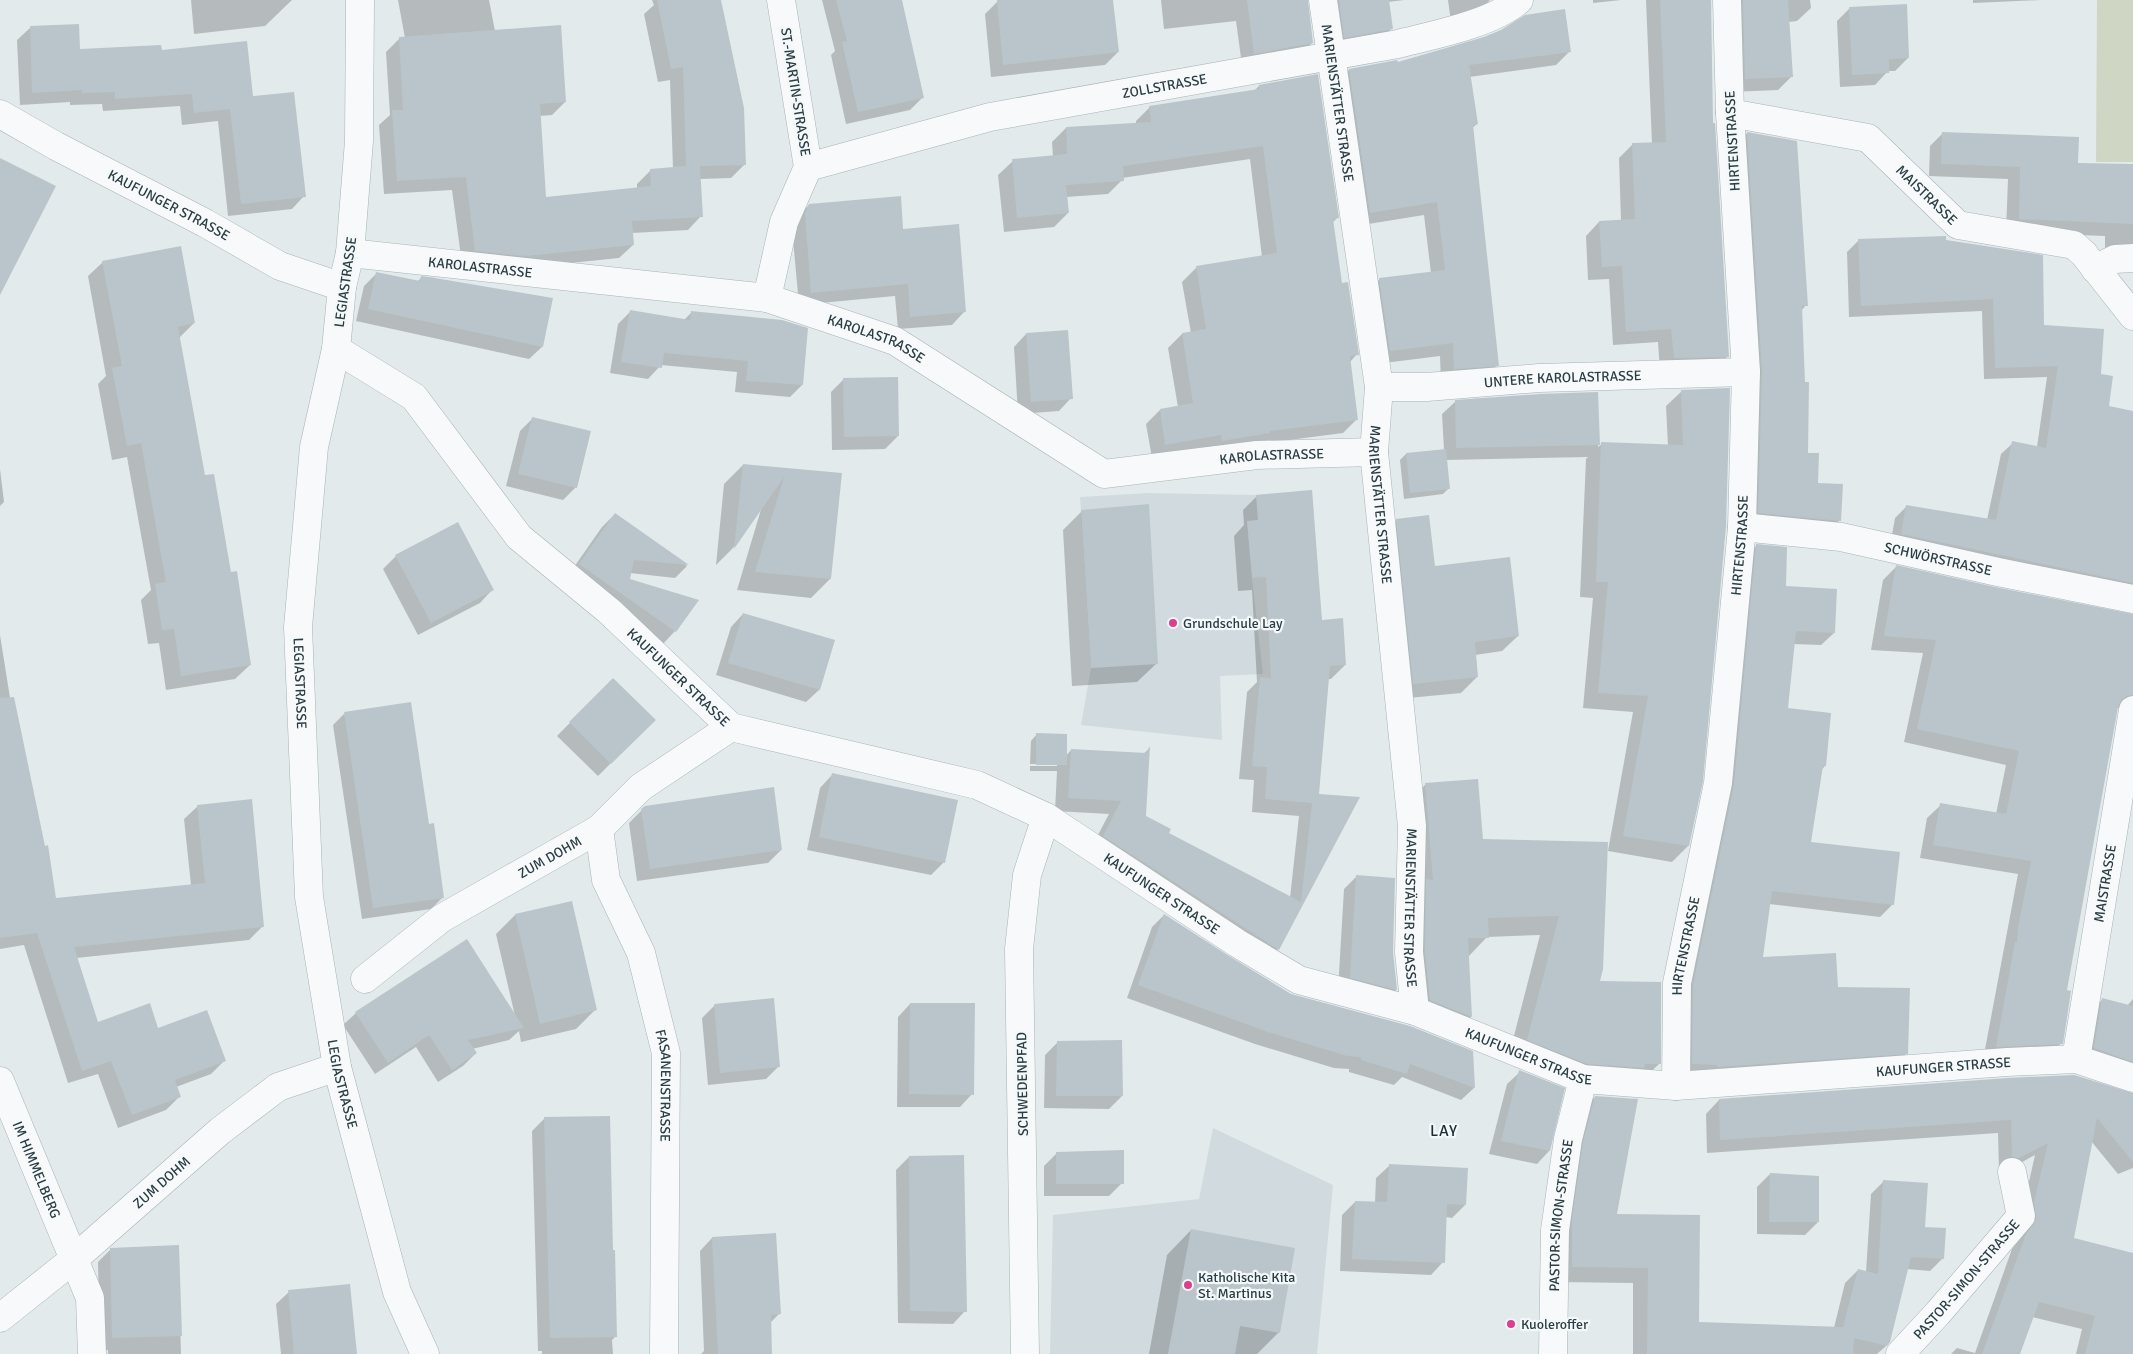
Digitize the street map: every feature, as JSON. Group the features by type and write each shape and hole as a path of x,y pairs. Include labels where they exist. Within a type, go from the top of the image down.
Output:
{"street":[{"name":"LEGIASTRASSE","path":"360,0 359,141 350,252 342,287 336,349 314,447 298,626 309,897 337,1067 397,1292 425,1354"},
{"name":"ST.-MARTIN-STRASSE","path":"767,298 784,222 808,167 781,0"},
{"name":"MARIENSTÄTTER STRASSE","path":"1323,0 1379,387 1374,452 1412,826 1409,952 1415,1011"},
{"name":"ZOLLSTRASSE","path":"808,167 990,118 1398,44 1444,33 1489,17 1514,5 1519,0"},
{"name":"HIRTENSTRASSE","path":"1676,1086 1677,983 1718,783 1742,527 1746,372 1730,113 1727,0"},
{"name":"MAISTRASSE","path":"1730,113 1868,138 1958,225 2074,245 2133,316"},
{"name":"KAUFUNGER STRASSE","path":"0,114 56,146 205,222 280,266 342,287"},
{"name":"KAROLASTRASSE","path":"350,252 767,298 895,341 1104,474 1257,456 1374,452"},
{"path":"2095,269 2115,258 2133,258"},
{"name":"KAUFUNGER STRASSE","path":"336,349 414,397 519,536 609,611 731,727 977,786 1046,817 1237,943 1299,980 1415,1011 1583,1079 1676,1086 2076,1059 2133,1078"},
{"name":"UNTERE KAROLASTRASSE","path":"1379,387 1427,387 1539,378 1746,372"},
{"name":"SCHWÖRSTRASSE","path":"1742,527 1842,537 1998,572 2133,599"},
{"name":"MAISTRASSE","path":"2076,1059 2133,710"},
{"name":"ZUM DOHM","path":"365,979 442,918 599,829 641,787 731,727"},
{"name":"SCHWEDENPFAD","path":"1025,1354 1020,949 1027,876 1046,817"},
{"name":"FASANENSTRASSE","path":"599,829 606,880 641,953 666,1053 664,1354"},
{"name":"ZUM DOHM","path":"0,1318 74,1259 220,1131 278,1087 337,1067"},
{"name":"PASTOR-SIMON-STRASSE","path":"1553,1354 1555,1230 1568,1138 1583,1079"},
{"name":"IM HIMMELBERG","path":"0,1081 90,1298 92,1354"},
{"name":"PASTOR-SIMON-STRASSE","path":"1900,1354 1938,1313 2021,1216 2012,1172"}],"shaded area":[{"name":"Grundschule Lay","path":"1312,490 1318,572 1252,578 1263,674 1220,676 1222,740 1081,725 1091,668 1080,497 1148,493 1256,495"},
{"name":"Katholische Kita St. Martinus","path":"1213,1128 1333,1185 1317,1354 1050,1354 1053,1215 1199,1199"}],"green space":[{"path":"2097,0 2133,0 2133,162 2096,162"}],"building":[{"path":"657,0 721,0 744,108 746,165 700,166 703,217 632,221 634,245 526,256 475,251 466,177 397,181 392,110 403,110 399,37 561,25 566,102 540,104 546,197 651,186 650,169 686,166 683,67 671,69"},
{"path":"836,0 902,0 924,98 858,112 842,42 847,41"},
{"path":"997,0 1113,0 1119,52 1003,65"},
{"path":"1247,0 1308,0 1313,43 1254,54"},
{"path":"1339,0 1389,0 1393,29 1344,38"},
{"path":"1660,0 1711,0 1713,123 1715,123 1729,357 1674,358 1671,329 1626,332 1622,266 1602,267 1599,221 1635,219 1632,143 1666,142"},
{"path":"1743,0 1788,0 1793,77 1745,79"},
{"path":"1907,4 1909,58 1889,59 1889,73 1852,75 1849,7"},
{"path":"1565,9 1571,52 1469,65 1478,124 1473,125 1499,366 1454,369 1453,343 1390,351 1379,278 1445,270 1437,202 1370,213 1349,69 1397,60 1398,62 1484,37 1501,30 1525,15"},
{"path":"79,24 80,49 161,45 162,50 247,41 253,96 294,92 306,197 241,204 230,109 194,113 192,94 115,99 115,92 82,93 82,90 32,93 30,26"},
{"path":"1318,74 1339,218 1333,219 1342,283 1348,282 1359,355 1350,356 1358,420 1270,431 1270,433 1222,441 1221,435 1165,445 1160,409 1193,403 1182,333 1206,329 1196,266 1277,253 1263,146 1123,166 1124,181 1066,185 1069,213 1017,218 1012,159 1067,154 1066,127 1151,122 1149,106 1259,89 1259,85"},
{"path":"1747,132 1797,141 1808,306 1802,306 1805,382 1809,382 1808,453 1819,453 1818,483 1843,484 1841,521 1758,513 1762,371"},
{"path":"1942,132 2079,137 2078,163 2133,164 2133,224 2019,219 2020,167 1941,164"},
{"path":"0,158 56,186 0,295"},
{"path":"901,196 903,229 959,224 966,312 910,317 908,284 811,293 805,214 809,204"},
{"path":"1946,236 1946,240 2043,255 2044,325 2104,329 2101,374 2113,376 2109,406 2133,411 2133,583 1901,534 1906,505 1996,520 2012,441 2046,448 2058,366 1995,368 1993,299 1861,306 1858,239"},
{"path":"181,246 195,323 178,327 205,475 214,474 231,572 237,571 251,665 181,676 174,629 162,630 155,584 166,582 141,443 127,446 112,368 122,366 102,261"},
{"path":"376,272 420,281 421,276 429,277 553,298 543,347 368,309"},
{"path":"630,310 690,320 691,311 782,320 808,328 803,385 746,381 748,361 664,353 662,368 621,362"},
{"path":"1068,330 1073,399 1031,402 1026,333"},
{"path":"898,377 899,436 844,437 843,378"},
{"path":"1730,388 1726,526 1703,781 1689,846 1623,836 1648,696 1598,693 1608,582 1596,582 1601,442 1683,445 1681,390"},
{"path":"1598,392 1600,445 1456,448 1455,400"},
{"path":"532,417 591,431 577,488 518,474"},
{"path":"1446,449 1450,489 1410,493 1406,453"},
{"path":"743,464 842,473 831,579 755,572 784,477 734,549"},
{"path":"1312,490 1322,620 1343,618 1346,665 1330,666 1319,794 1360,797 1279,950 1103,836 1121,801 1068,798 1071,749 1146,753 1150,746 1146,816 1171,829 1169,833 1301,902 1312,803 1265,799 1267,767 1252,766 1260,677 1271,678 1266,577 1252,578 1247,521 1258,520 1256,495"},
{"path":"1149,504 1158,664 1091,668 1081,510"},
{"path":"615,513 689,565 634,560 630,579 699,600 676,632 579,564"},
{"path":"1429,515 1435,566 1510,557 1519,636 1475,642 1478,677 1413,684 1396,519"},
{"path":"458,522 494,590 431,623 395,555"},
{"path":"1756,544 1787,547 1786,586 1837,589 1835,633 1796,631 1788,708 1831,713 1826,766 1823,766 1811,842 1900,852 1894,905 1772,891 1763,957 1836,953 1838,987 1910,988 1908,1054 1717,1067 1717,1065 1692,1064 1693,985 1734,785"},
{"path":"1896,565 2133,614 2133,695 2121,700 2118,707 2067,990 2071,991 2063,1044 1996,1047 2031,861 1933,845 1940,803 2006,814 2019,751 1917,729 1936,640 1884,636"},
{"path":"743,613 835,640 820,690 728,663"},
{"path":"613,678 656,720 611,764 569,722"},
{"path":"14,697 45,846 48,845 56,898 205,883 197,805 252,799 264,927 74,947 98,1022 150,1003 158,1028 207,1010 226,1061 175,1080 181,1097 132,1115 111,1061 82,1071 37,933 0,938 0,698"},
{"path":"411,702 429,824 434,823 444,898 373,908 344,712"},
{"path":"1036,733 1067,734 1067,765 1036,765"},
{"path":"832,773 958,800 945,863 819,837"},
{"path":"1478,779 1483,839 1608,842 1603,969 1600,981 1661,982 1661,1064 1645,1064 1644,1068 1587,1064 1527,1040 1559,916 1488,918 1489,938 1468,938 1472,1017 1430,1000 1425,951 1426,879 1433,880 1425,783"},
{"path":"774,787 782,850 650,869 641,809 645,806"},
{"path":"1356,875 1395,878 1393,952 1397,990 1350,978"},
{"path":"572,901 597,1010 540,1024 515,914"},
{"path":"1164,914 1291,994 1410,1026 1473,1051 1475,1088 1410,1064 1407,1074 1361,1060 1361,1057 1347,1056 1268,1032 1138,985"},
{"path":"467,939 524,1028 468,1040 477,1053 452,1070 429,1035 388,1063 355,1012"},
{"path":"774,998 780,1067 720,1073 714,1004"},
{"path":"2102,998 2133,1006 2133,1062 2094,1048"},
{"path":"910,1003 975,1003 974,1095 909,1094"},
{"path":"1122,1040 1123,1096 1056,1096 1057,1041"},
{"path":"1519,1070 1565,1088 1550,1151 1501,1141"},
{"path":"2074,1075 2133,1093 2133,1162 2097,1118 2074,1238 2133,1253 2133,1354 2085,1354 2095,1316 2039,1302 2020,1354 1982,1354 2026,1234 2036,1220 2034,1202 2048,1143 2019,1158 2012,1157 2011,1120 1720,1140 1719,1099"},
{"path":"1595,1096 1638,1099 1617,1214 1700,1215 1699,1322 1843,1327 1858,1269 1878,1274 1883,1180 1928,1183 1925,1227 1946,1228 1944,1259 1911,1257 1890,1342 1887,1346 1854,1338 1853,1354 1647,1354 1648,1268 1572,1267 1572,1219 1583,1142"},
{"path":"610,1116 617,1337 550,1338 544,1117"},
{"path":"1124,1150 1124,1184 1056,1184 1056,1152"},
{"path":"964,1155 967,1312 910,1311 909,1156"},
{"path":"1389,1164 1468,1168 1466,1205 1447,1204 1445,1263 1352,1259 1355,1201 1387,1202"},
{"path":"1770,1173 1819,1176 1819,1222 1769,1222"},
{"path":"1191,1229 1295,1248 1280,1333 1240,1326 1235,1354 1168,1354"},
{"path":"776,1233 781,1314 771,1315 772,1354 718,1354 712,1237"},
{"path":"179,1245 182,1336 112,1338 110,1248"},
{"path":"350,1284 357,1354 294,1354 288,1290"}],"place":[{"name":"Grundschule Lay","path":"1173,623"},
{"name":"Katholische Kita St. Martinus","path":"1188,1285"},
{"name":"Kuoleroffer","path":"1511,1324"}],"district":[{"name":"LAY","path":"1444,1130"}]}
